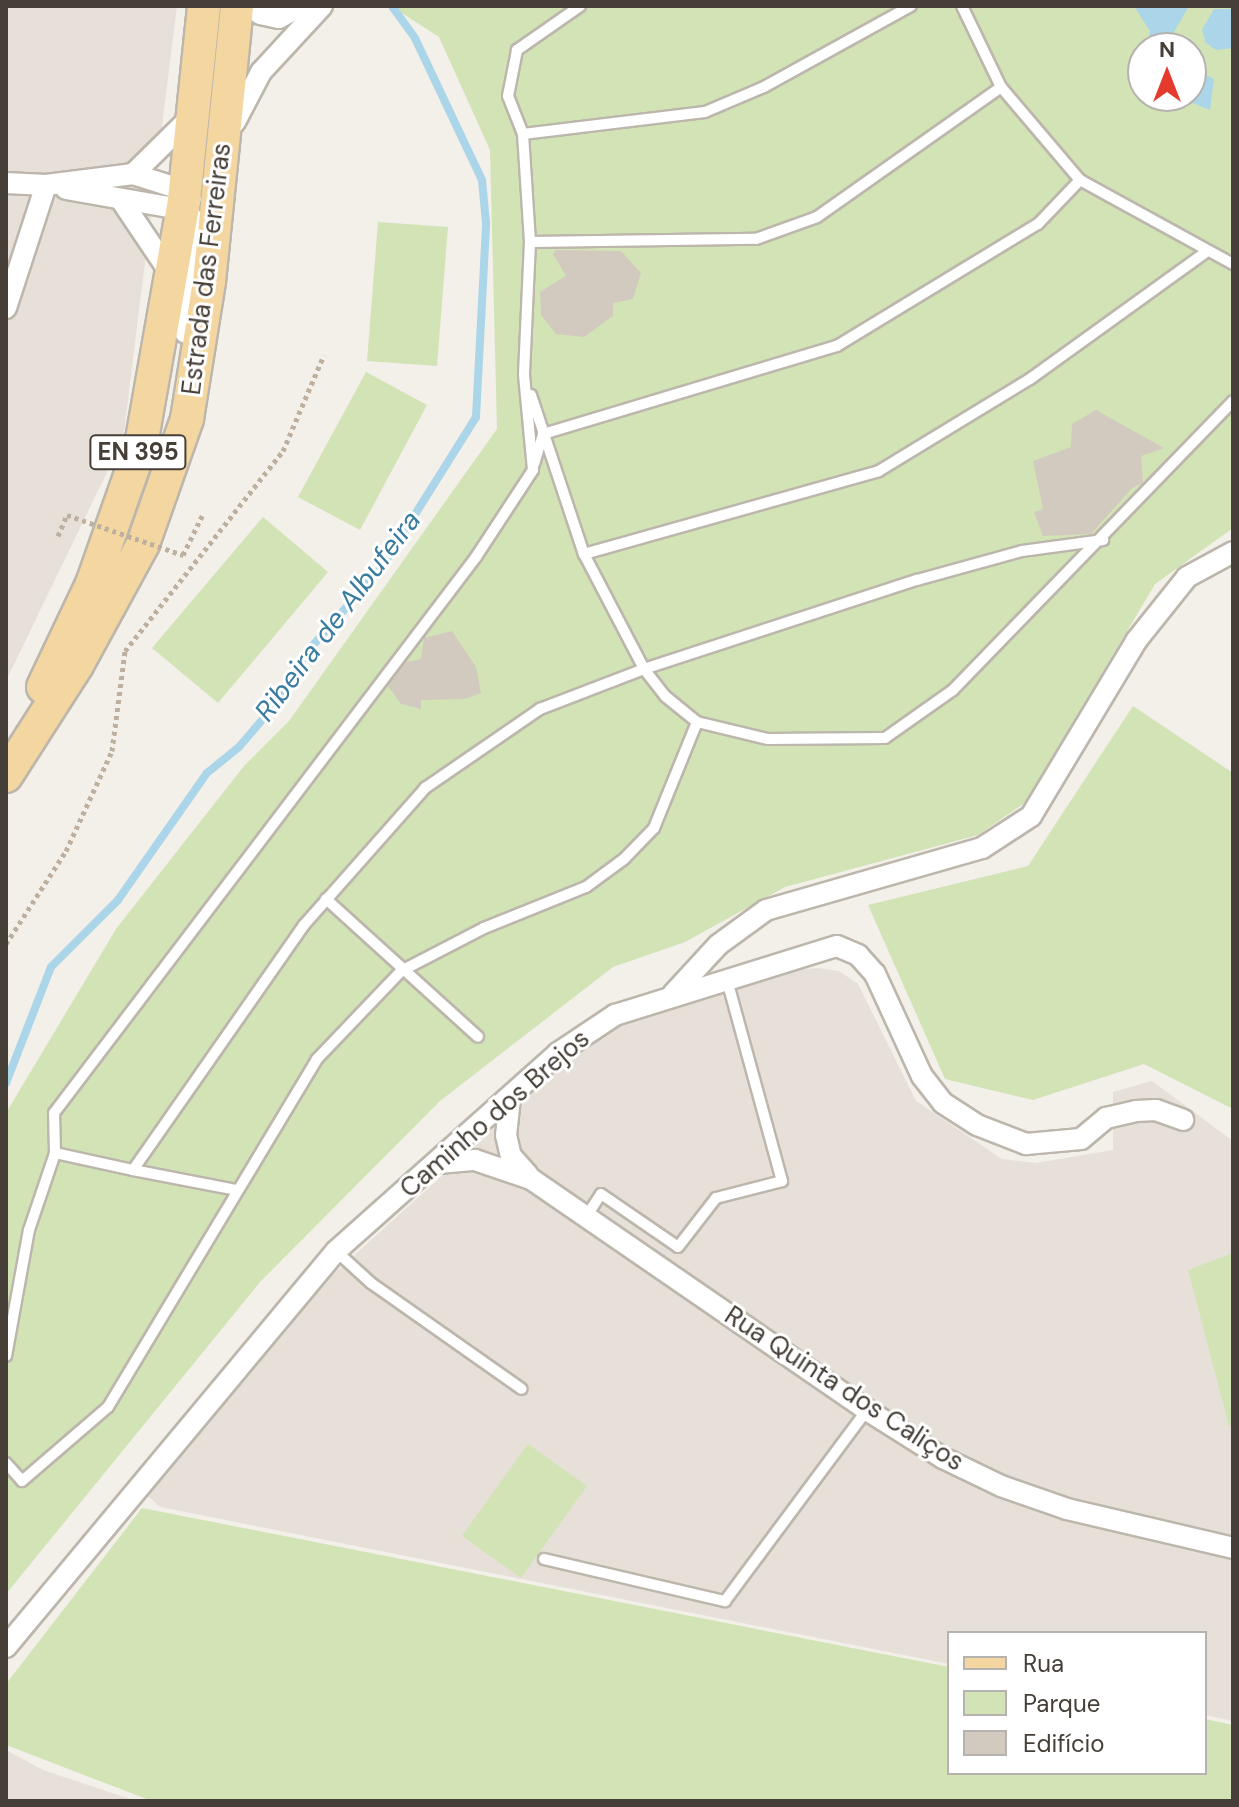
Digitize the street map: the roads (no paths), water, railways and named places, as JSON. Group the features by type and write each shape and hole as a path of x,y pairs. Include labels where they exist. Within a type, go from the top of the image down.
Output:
{"main road":[{"name":"Estrada das Ferreiras","path":"6,765 92,584 141,445 184,200 204,6"},
{"name":"Estrada das Ferreiras","path":"6,776 115,597 143,544 177,449 200,355 223,159 249,8"}],"street":[{"path":"133,174 192,117 211,74 220,6"},
{"path":"249,8 279,18 301,6"},
{"path":"284,44 301,6"},
{"path":"6,183 46,185 169,207 205,189 223,159 243,100 284,44 322,6"},
{"path":"46,185 133,174 158,178 177,188 192,210 197,250 182,352 177,449"},
{"path":"6,308 46,185"},
{"path":"121,200 171,274"},
{"name":"Caminho dos Brejos","path":"6,1647 336,1251 439,1163 558,1053 615,1015 673,994 718,945 766,910 982,848 1031,816 1136,641 1187,577 1233,552"},
{"path":"673,994 837,946 858,955 875,974 922,1076 943,1103 977,1125 1026,1144 1081,1139 1106,1118 1136,1111 1156,1110 1183,1120"},
{"path":"510,1098 506,1135 511,1156 531,1179"},
{"path":"439,1163 475,1160 531,1179"},
{"name":"Rua Quinta dos Caliços","path":"531,1179 867,1410 943,1458 1001,1486 1067,1509 1233,1548"}],"lane":[{"path":"533,470 524,374 530,242 523,134 508,96 517,50 580,6"},
{"path":"523,134 705,112 764,87 911,6"},
{"path":"962,6 1001,87 1080,180 1206,252 1233,264"},
{"path":"530,242 756,239 817,217 1001,87"},
{"path":"543,434 837,346 1038,224 1080,180"},
{"path":"584,554 879,471 1030,379 1206,252"},
{"path":"524,374 584,554 644,669 665,696 697,722 768,739 885,738 953,690 1103,540 1233,401"},
{"path":"6,1356 29,1230 55,1153 54,1113 476,557 533,470 543,434"},
{"path":"133,1170 326,899 425,788 540,709 644,669 917,580 1022,551 1103,540"},
{"path":"6,1463 22,1481 108,1407 317,1059 401,971 484,928 586,887 624,859 654,828 697,722"},
{"path":"326,899 401,971 478,1037"},
{"path":"586,1217 601,1194 678,1247 716,1198 782,1181 726,979"},
{"path":"55,1153 237,1190"},
{"path":"336,1251 371,1283 522,1389"},
{"path":"544,1559 725,1601 867,1410"}],"water":[{"path":"1134,6 1189,6 1174,32 1150,31"},
{"path":"1214,9 1233,9 1233,48 1216,50 1207,44 1207,32 1202,30"},
{"path":"1207,76 1214,79 1210,110 1207,109"}],"waterway":[{"name":"Ribeira de Albufeira","path":"6,1083 51,967 118,900 207,773 239,747 280,699 307,652 382,567 476,417 486,223 482,180 415,38 392,6"}]}
